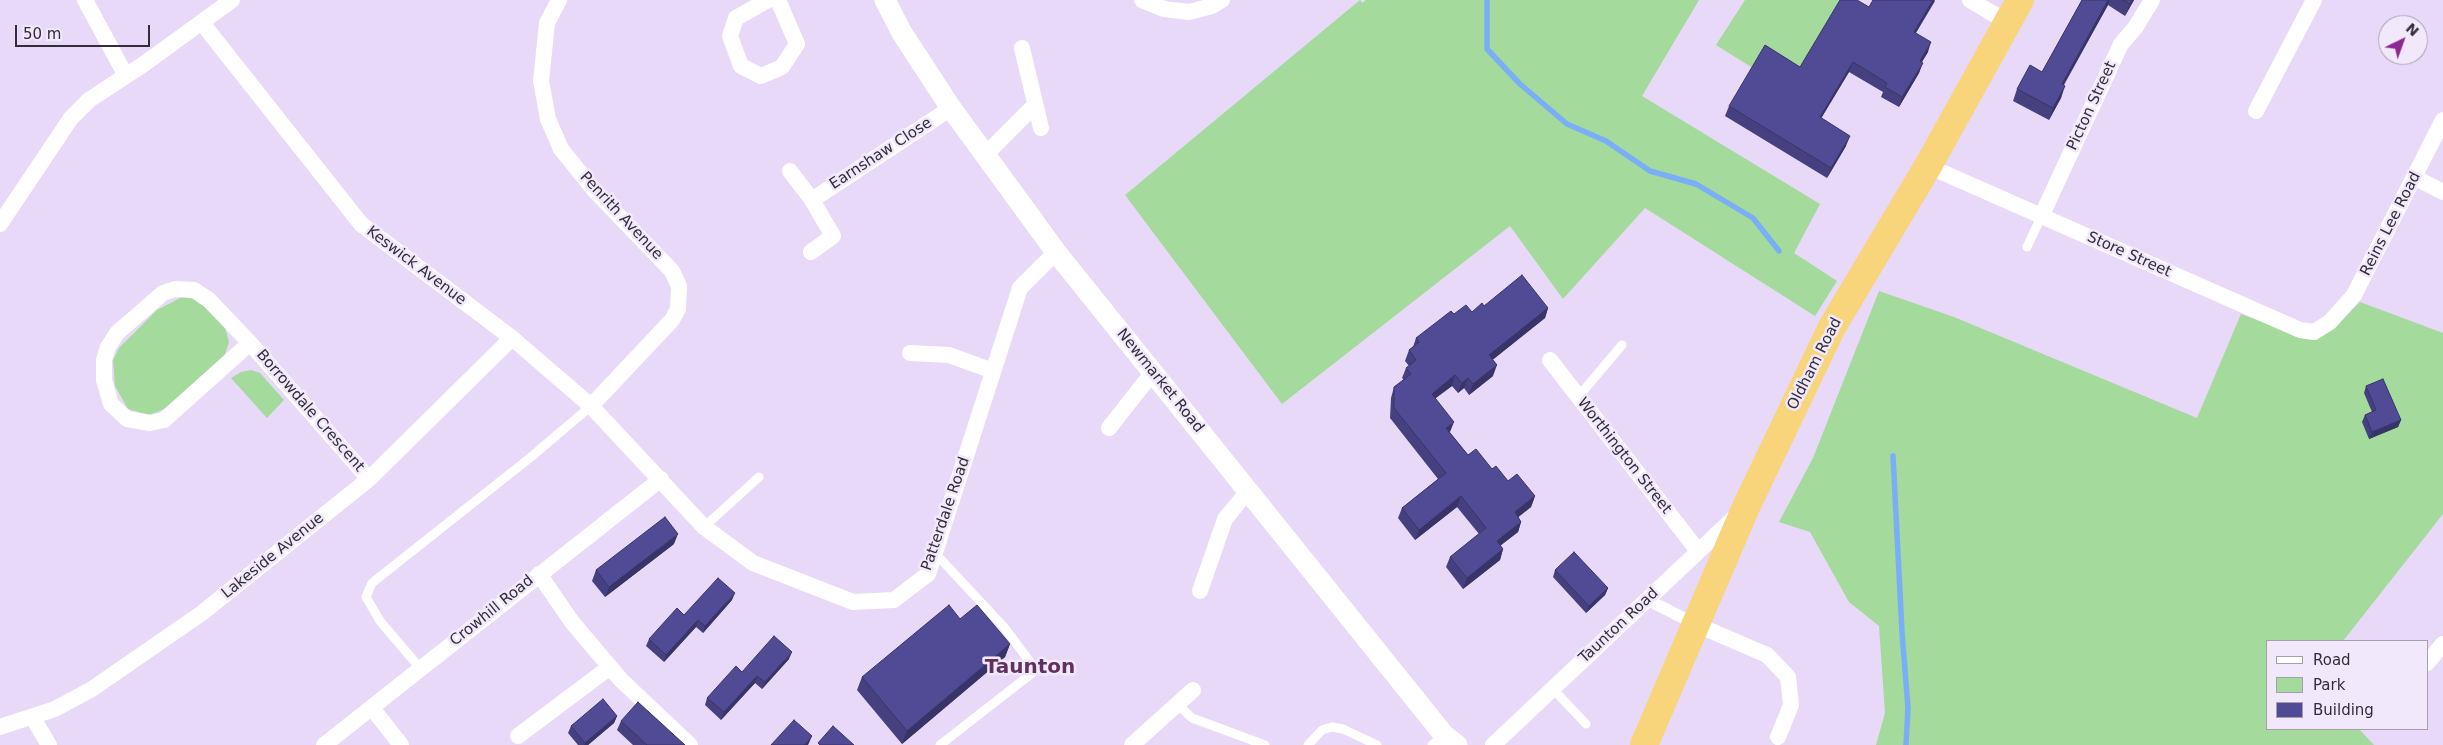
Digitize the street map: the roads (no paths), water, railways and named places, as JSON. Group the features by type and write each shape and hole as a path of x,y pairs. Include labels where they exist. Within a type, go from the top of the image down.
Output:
{"highway":[{"name":"Oldham Road","path":"1644,745 1746,507 1832,328 1928,166 2013,11"}],"street":[{"path":"85,0 126,76"},
{"path":"0,224 71,118 89,100 202,23 232,0"},
{"name":"Penrith Avenue","path":"559,0 548,23 541,81 548,119 562,149 596,192 672,271 679,286 678,309 672,320 592,406"},
{"path":"768,0 736,18 730,36 741,66 760,76 782,67 797,44 778,0"},
{"name":"Newmarket Road","path":"885,0 902,34 951,108 1056,252 1249,490 1444,742"},
{"path":"1142,0 1164,9 1189,12 1212,6 1222,0"},
{"path":"1970,0 2013,11"},
{"name":"Picton Street","path":"2041,217 2121,44 2135,28 2152,0"},
{"path":"2256,111 2314,0"},
{"name":"Keswick Avenue","path":"202,23 361,224 512,338 592,406 661,479"},
{"path":"1022,48 1040,128"},
{"path":"985,155 1035,105"},
{"name":"Earnshaw Close","path":"812,200 951,108"},
{"name":"Reins Lee Road","path":"2330,322 2354,295 2443,120"},
{"name":"Store Street","path":"1928,166 2300,330 2314,332 2330,322"},
{"path":"790,171 812,200 833,236 811,252"},
{"path":"2414,177 2443,192"},
{"name":"Patterdale Road","path":"661,479 704,527 752,563 853,602 894,600 928,574 1020,288 1056,252"},
{"name":"Borrowdale Crescent","path":"250,343 164,420 150,423 126,419 111,404 104,380 104,360 108,347 117,333 163,293 175,289 194,290 209,300 250,343 369,479"},
{"name":"Lakeside Avenue","path":"0,727 33,718 92,689 132,664 202,613 369,479 512,338"},
{"path":"910,353 949,355 993,371"},
{"name":"Worthington Street","path":"1550,360 1698,551"},
{"path":"1109,428 1153,372"},
{"name":"Crowhill Road","path":"324,745 661,479"},
{"path":"1200,591 1224,519 1249,490"},
{"name":"Taunton Road","path":"1492,745 1746,507"},
{"path":"539,574 572,622 610,667 690,745"},
{"path":"1648,600 1695,624 1767,655 1788,677 1791,706 1776,741"},
{"path":"2428,662 2443,644"},
{"path":"518,736 610,667"},
{"path":"1132,745 1193,690"},
{"path":"372,708 401,745"},
{"path":"33,718 49,745"}],"lane":[{"path":"2027,248 2041,217"},
{"path":"1578,397 1622,345"},
{"path":"420,668 380,621 366,597 372,583 532,457 592,406"},
{"path":"704,527 759,478"},
{"path":"934,553 1004,627 1036,670 940,745"},
{"path":"1553,689 1586,724"},
{"path":"1177,704 1192,718 1265,745"},
{"path":"1308,745 1322,730 1332,727 1377,745"}],"waterway":[{"path":"1487,0 1487,49 1520,84 1567,124 1606,141 1650,171 1696,184 1753,218 1779,251"},
{"path":"1893,456 1908,708 1906,745"}],"district":[{"name":"Taunton","path":"1030,668"}]}
